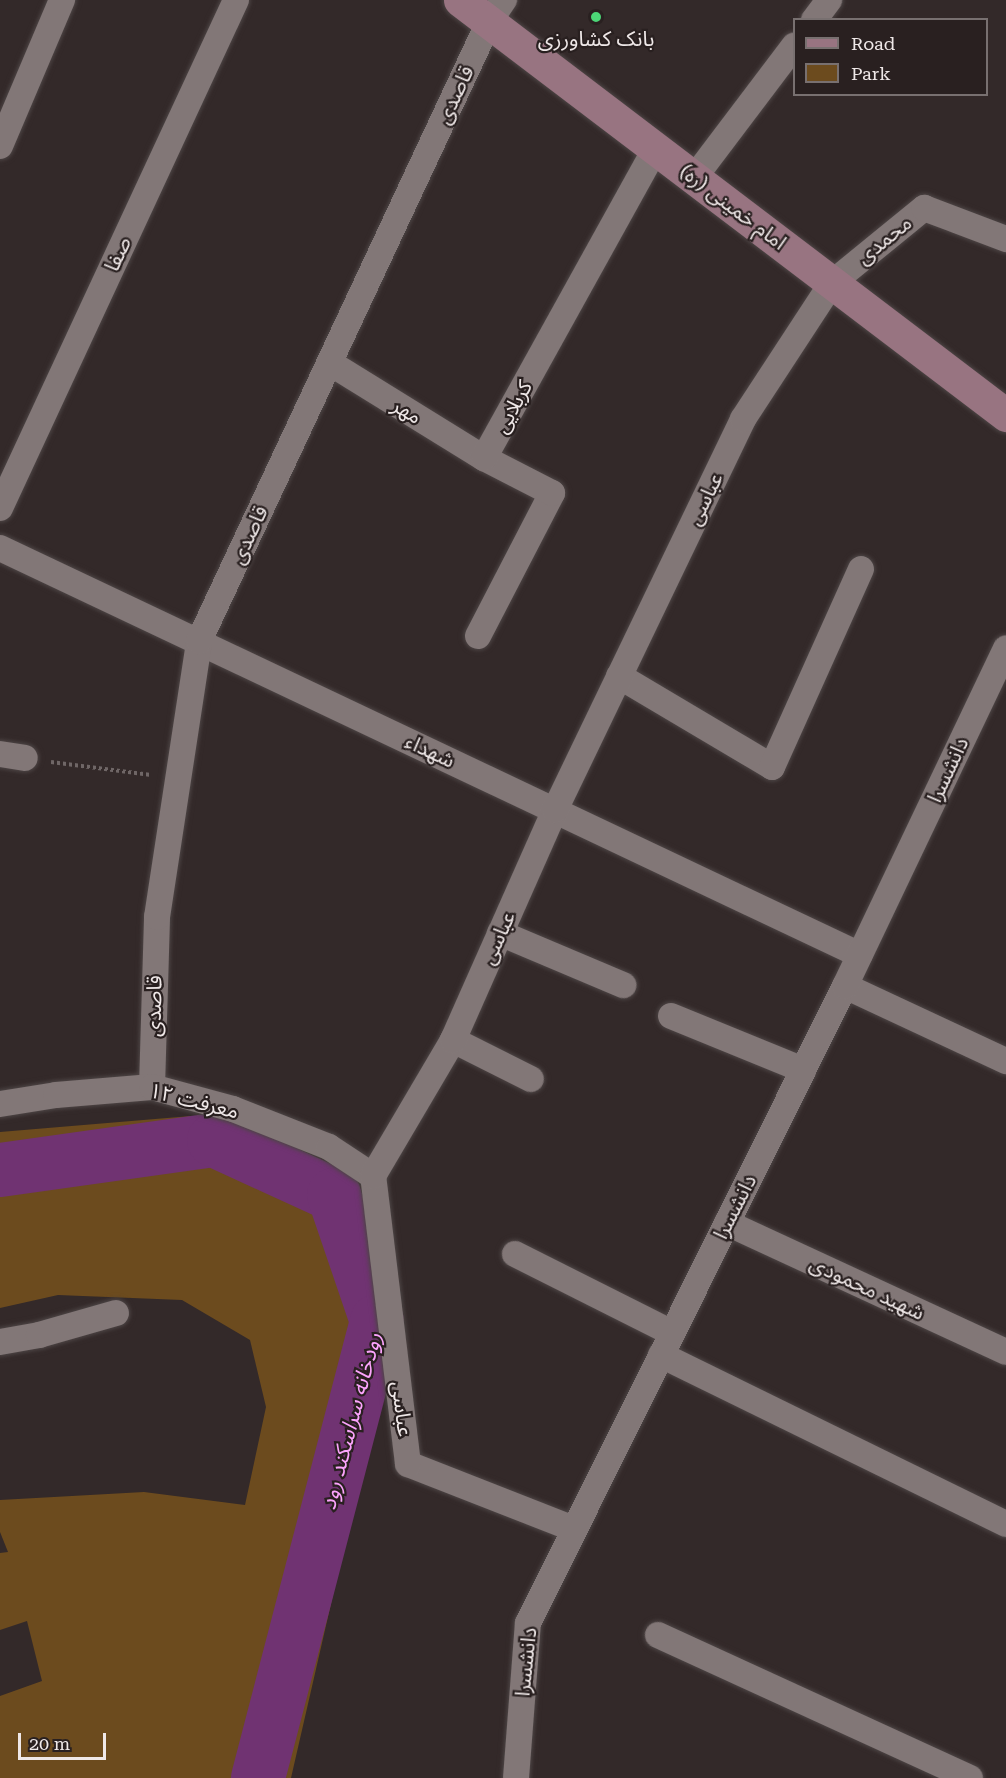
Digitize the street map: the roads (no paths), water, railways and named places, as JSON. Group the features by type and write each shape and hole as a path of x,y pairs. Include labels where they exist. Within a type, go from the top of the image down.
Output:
{"main road":[{"name":"امام خمینی (ره)","path":"460,0 497,11 656,148 1006,415"}],"street":[{"path":"0,146 62,0"},
{"name":"صفا","path":"0,508 236,0"},
{"path":"816,18 829,0"},
{"name":"قاصدی","path":"152,1087 157,917 199,640 497,11"},
{"path":"694,177 793,49"},
{"name":"کربلایی","path":"478,636 552,494 484,458 656,148"},
{"name":"محمدی","path":"832,282 924,208 1006,239"},
{"name":"عباسی","path":"574,1529 408,1464 373,1176 453,1040 555,810 743,419 832,282"},
{"name":"مهر","path":"330,363 484,458"},
{"name":"شهداء","path":"0,548 199,640 860,955"},
{"path":"619,676 772,767 861,569"},
{"name":"دانشسرا","path":"516,1778 528,1623 845,986 1006,648"},
{"path":"0,754 25,758"},
{"path":"500,933 623,985"},
{"path":"845,986 1006,1061"},
{"path":"671,1016 803,1070"},
{"path":"453,1040 531,1079"},
{"name":"معرفت ۱۲","path":"0,1104 56,1095 152,1087 233,1108 329,1147 373,1176"},
{"name":"شهید محمودی","path":"727,1223 1006,1352"},
{"path":"515,1254 667,1344 1006,1524"},
{"path":"0,1342 39,1335 116,1313"},
{"path":"658,1635 970,1778"}],"waterway":[{"name":"رودخانه سراسکند رود","path":"0,1170 214,1140 334,1195 377,1321 258,1778"}],"place":[{"name":"بانک کشاورزی","path":"596,17"}]}
